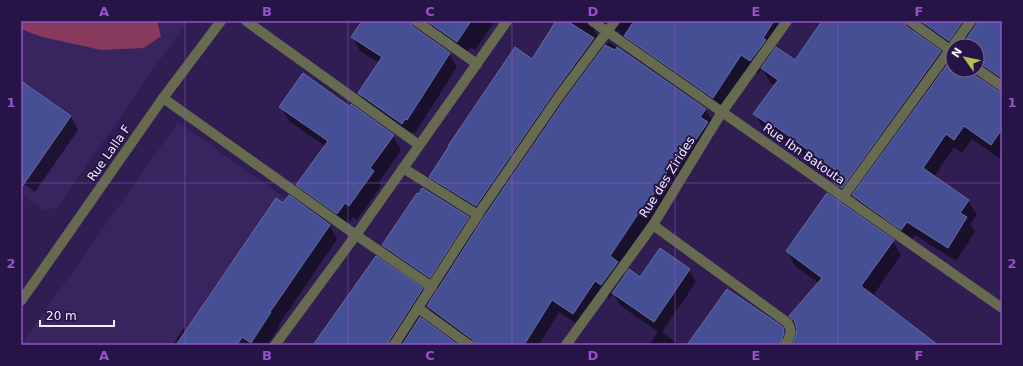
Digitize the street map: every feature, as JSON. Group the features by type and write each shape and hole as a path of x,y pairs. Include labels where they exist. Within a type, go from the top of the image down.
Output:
{"street":[{"name":"Rue Lalla F","path":"21,301 163,98 221,21"},
{"path":"246,21 419,146"},
{"path":"416,21 477,64"},
{"path":"275,345 356,235 507,21"},
{"name":"Rue Ibn Batouta","path":"592,21 1002,308"},
{"path":"394,345 478,215 560,95 615,21"},
{"name":"Rue des Zirides","path":"566,345 653,225 722,112 787,21"},
{"path":"910,21 945,46"},
{"path":"960,38 971,21"},
{"path":"842,197 945,60"},
{"path":"985,74 1002,86"},
{"path":"163,98 432,287"},
{"path":"403,168 478,215"},
{"path":"653,225 788,322 791,329 791,335 785,345"},
{"path":"418,308 469,345"}],"shaded area":[{"path":"21,21 187,21 57,208 43,210 21,195"},
{"path":"21,21 157,21 161,36 144,48 101,50 42,37 21,29"},
{"path":"178,122 327,228 245,345 21,345"}],"building":[{"path":"362,21 410,21 412,26 450,53 407,120 405,119 402,124 358,93 382,57 351,37"},
{"path":"427,21 471,21 457,42"},
{"path":"556,21 567,21 594,38 555,91 476,206 429,177 448,146 515,47 532,59"},
{"path":"634,21 774,21 763,38 766,40 750,61 741,55 713,98 624,36"},
{"path":"822,21 904,21 906,26 941,51 842,188 834,183 841,174 775,126 774,128 753,114 778,80 761,68 776,47 795,60"},
{"path":"921,21 963,21 951,38 945,38"},
{"path":"977,21 1002,21 1002,78 985,67 985,38 967,38 976,25"},
{"path":"605,45 615,50 617,47 706,109 700,117 708,122 685,156 679,152 644,210 642,208 610,256 618,262 601,285 595,281 573,314 552,300 524,345 475,345 473,340 427,306 486,214 565,99"},
{"path":"945,68 945,78 979,78 998,91 1002,92 1002,129 991,145 964,126 954,140 946,134 923,168 969,200 960,213 967,217 948,248 907,222 901,230 852,195"},
{"path":"303,73 349,106 351,104 394,135 370,168 374,171 349,206 345,203 337,214 296,185 328,141 279,107"},
{"path":"21,81 71,116 21,188"},
{"path":"422,188 469,217 430,278 382,245 417,193 419,194"},
{"path":"827,193 894,240 861,286 938,345 792,345 797,329 794,320 789,316 822,278 786,251"},
{"path":"289,195 330,225 270,312 251,343 242,337 237,345 176,345 276,198 283,203"},
{"path":"660,248 690,269 654,322 612,293 629,269 640,277"},
{"path":"376,256 423,288 389,341 388,345 313,345"},
{"path":"727,289 783,327 784,333 779,345 687,345"},
{"path":"420,317 458,345 402,345"}]}
